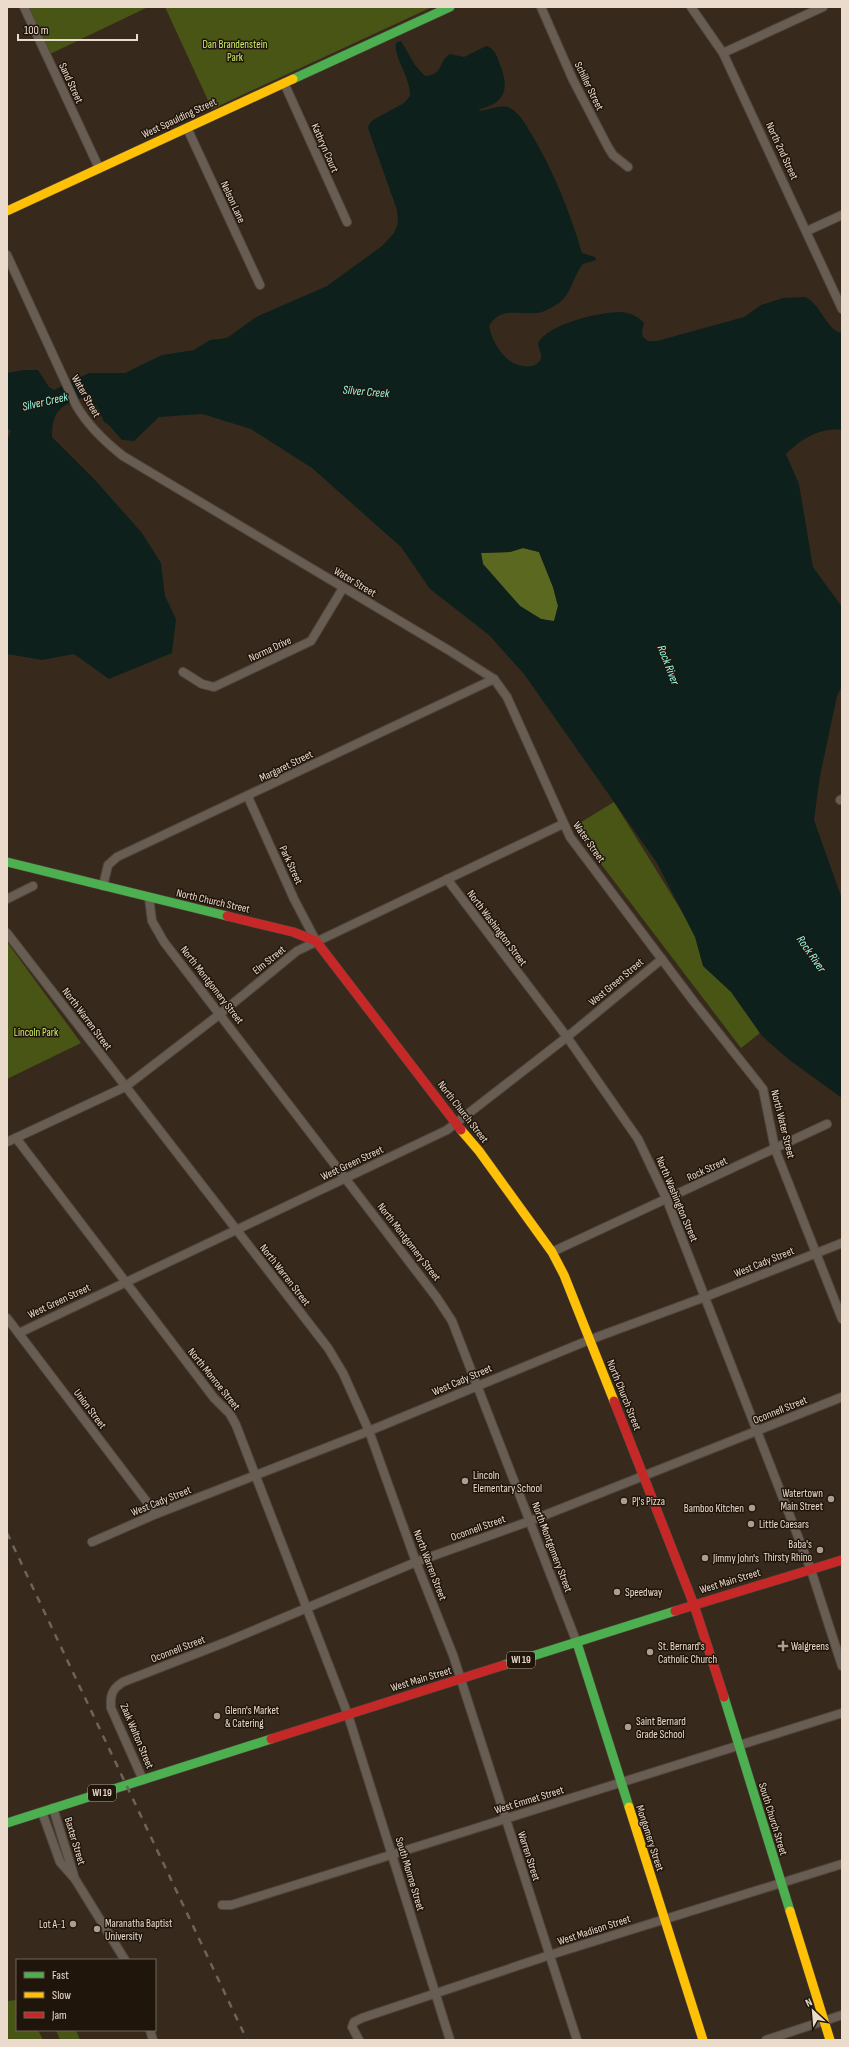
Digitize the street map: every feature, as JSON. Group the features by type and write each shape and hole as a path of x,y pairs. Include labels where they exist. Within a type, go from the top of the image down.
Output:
{"main road":[{"name":"West Spaulding Street","path":"7,211 450,7"},
{"name":"North Church Street","path":"7,862 149,898 293,932 316,941 456,1124 479,1151 552,1252 564,1275 694,1605"},
{"name":"West Main Street","path":"7,1823 694,1605 842,1560"},
{"name":"South Church Street","path":"694,1605 830,2040"},
{"name":"Mongomery Street","path":"577,1642 620,1783 703,2040"}],"street":[{"name":"Sand Street","path":"24,7 99,168"},
{"name":"Schiller Street","path":"541,7 573,80 608,147 613,155 628,167"},
{"name":"North 2nd Street","path":"692,7 723,53 842,309"},
{"path":"723,53 823,7"},
{"name":"Kathryn Court","path":"284,83 347,222"},
{"name":"Nelson Lane","path":"187,128 260,285"},
{"path":"807,231 842,216"},
{"name":"Water Street","path":"7,255 63,381 76,405 94,430 123,456 494,679 507,697 570,837 662,959"},
{"name":"Norma Drive","path":"183,672 202,684 214,687 311,642 343,588"},
{"name":"Margaret Street","path":"103,886 108,865 117,857 248,797 494,679"},
{"name":"Park Street","path":"248,797 294,899 316,941"},
{"name":"Elm Street","path":"7,1142 125,1087 220,1014 297,951 563,824"},
{"name":"North Washington Street","path":"446,879 567,1037 638,1139 667,1200 811,1570 842,1666"},
{"path":"7,899 33,886"},
{"name":"North Montgomery Street","path":"149,898 150,914 158,933 449,1315 577,1642"},
{"name":"North Warren Street","path":"7,932 125,1087 328,1348 343,1373 369,1431 416,1562 462,1679"},
{"name":"West Green Street","path":"19,1333 447,1130 567,1037 662,959"},
{"name":"North Water Street","path":"662,959 763,1089 775,1149 842,1319"},
{"name":"Rock Street","path":"552,1252 667,1200 827,1124"},
{"name":"North Monroe Street","path":"16,1138 214,1398 230,1414 256,1475 348,1714"},
{"name":"West Cady Street","path":"92,1542 156,1514 369,1431 589,1340 705,1297 842,1243"},
{"name":"Union Street","path":"7,1318 156,1514"},
{"name":"Oconnell Street","path":"123,1682 226,1642 306,1607 416,1562 530,1521 842,1397"},
{"name":"Warren Street","path":"462,1679 577,2040"},
{"name":"Zaak Walton Street","path":"123,1682 113,1690 110,1698 111,1708 144,1780"},
{"name":"West Emmet Street","path":"222,1905 231,1905 241,1902 739,1747 842,1713"},
{"name":"South Monroe Street","path":"348,1714 450,2040"},
{"name":"Baxter Street","path":"53,1808 75,1879"},
{"name":"Baxter Street","path":"42,1812 56,1855 75,1879 124,1959"},
{"name":"West Madison Street","path":"359,2040 352,2027 354,2022 550,1955 842,1864"},
{"path":"766,2040 842,2015"}],"green space":[{"path":"28,7 148,7 50,54"},
{"name":"Dan Brandenstein Park","path":"165,7 432,7 212,109"},
{"path":"523,548 539,552 553,587 558,606 554,622 541,619 520,606 483,564 481,553 510,552"},
{"path":"614,802 697,936 760,1033 741,1048 579,835 578,824"},
{"name":"Lincoln Park","path":"7,942 81,1043 7,1079"},
{"path":"16,2000 16,2031 38,2031 43,2040 7,2040 7,2001"},
{"path":"56,2031 76,2031 80,2040 60,2040"}],"water":[{"path":"401,41 415,65 425,76 435,73 446,57 450,54 464,57 486,46 495,52 504,78 504,92 501,98 496,102 480,109 479,111 496,107 508,107 521,118 540,149 554,178 567,207 582,253 595,257 596,260 583,264 567,294 557,305 539,313 510,313 499,316 494,320 489,326 491,334 498,348 509,360 524,366 535,365 541,358 538,343 544,336 552,330 575,320 600,314 623,312 636,316 644,323 642,331 643,337 648,341 657,341 744,317 761,305 783,298 804,297 810,300 827,322 836,331 842,333 842,430 826,430 811,435 786,454 799,484 813,567 842,607 842,686 837,696 820,776 814,820 842,899 842,1098 788,1059 762,1036 731,992 703,966 695,937 657,863 524,674 489,635 430,589 401,547 312,468 251,429 202,414 159,417 134,441 122,440 109,425 104,422 99,410 87,396 71,402 60,409 54,420 52,437 95,480 142,533 161,563 165,596 176,619 172,653 109,679 74,654 42,660 7,654 7,440 11,431 7,428 7,373 24,370 38,370 49,387 54,390 89,373 125,373 162,355 194,350 210,340 227,338 256,317 327,286 382,246 394,233 398,223 397,210 368,128 369,124 373,120 404,103 410,96 408,82 397,54 396,43","holes":["523,548 539,552 553,587 558,606 554,621 541,619 520,606 483,564 481,553 510,552"]}],"railway":[{"path":"7,1533 247,2040"}],"traffic: fast":[{"path":"293,79 450,7"},
{"path":"7,862 227,916"},
{"path":"504,1665 675,1611"},
{"path":"577,1643 629,1807"},
{"path":"724,1697 790,1911"},
{"path":"7,1823 271,1739"}],"traffic: slow":[{"path":"7,211 293,79"},
{"path":"461,1130 479,1151 552,1252 564,1275 614,1401"},
{"path":"629,1807 703,2040"},
{"path":"790,1911 830,2040"}],"traffic: jam":[{"path":"227,916 293,932 316,941 461,1130"},
{"path":"614,1401 694,1605 724,1697"},
{"path":"675,1611 842,1560"},
{"path":"271,1739 504,1665"}],"place":[{"name":"Lincoln Elementary School","path":"465,1481"},
{"name":"Watertown Main Street","path":"831,1499"},
{"name":"PJ's Pizza","path":"624,1501"},
{"name":"Bamboo Kitchen","path":"752,1508"},
{"name":"Little Caesars","path":"751,1524"},
{"name":"Baba's Thirsty Rhino","path":"820,1550"},
{"name":"Jimmy John's","path":"705,1558"},
{"name":"Speedway","path":"617,1592"},
{"name":"Walgreens","path":"783,1646"},
{"name":"St. Bernard's Catholic Church","path":"650,1652"},
{"name":"Glenn's Market & Catering","path":"217,1716"},
{"name":"Saint Bernard Grade School","path":"628,1727"},
{"name":"Lot A-1","path":"73,1924"},
{"name":"Maranatha Baptist University","path":"97,1929"}],"water label":[{"name":"Silver Creek","path":"366,392"},
{"name":"Silver Creek","path":"45,402"},
{"name":"Rock River","path":"668,665"},
{"name":"Rock River","path":"811,954"}]}
